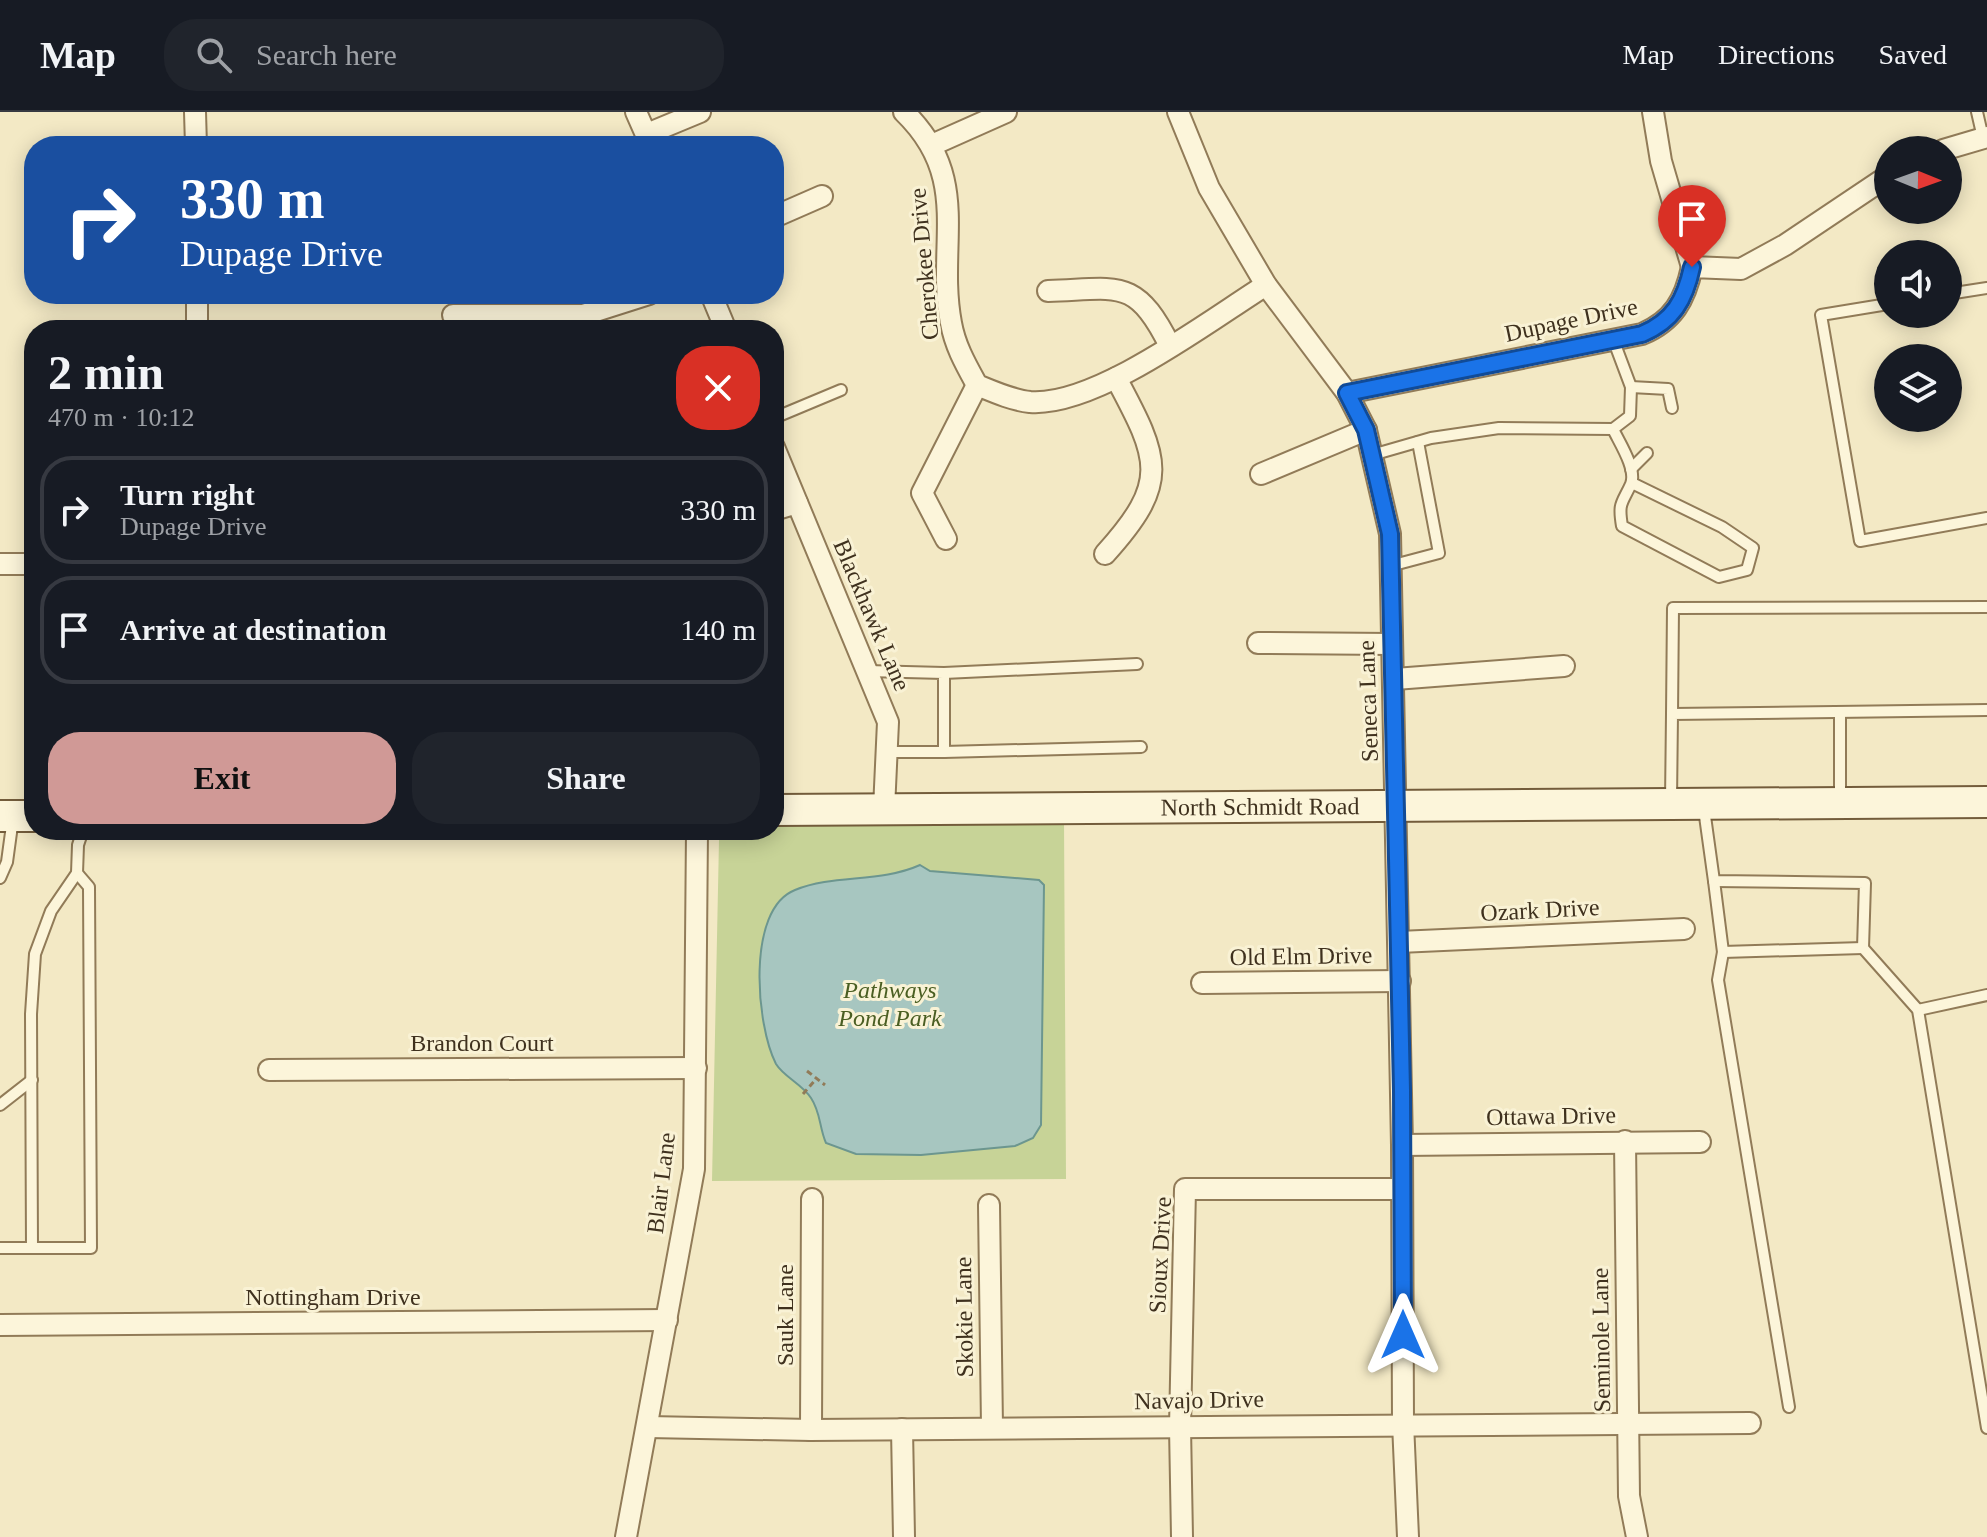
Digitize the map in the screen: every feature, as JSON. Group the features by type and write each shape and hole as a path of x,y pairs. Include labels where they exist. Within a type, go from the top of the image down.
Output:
{"street":[{"path":"195,112 196,136"},
{"path":"636,112 647,136"},
{"path":"656,136 700,112"},
{"name":"Cherokee Drive","path":"904,112 932,145 948,200 950,319 957,347 977,385"},
{"path":"932,145 1006,112"},
{"name":"Seneca Lane","path":"1178,112 1209,188 1266,285 1347,393 1366,430 1390,534 1400,981 1403,1423 1408,1537"},
{"path":"1653,112 1661,161 1692,267 1741,269 1785,245 1874,185"},
{"path":"1962,145 1985,138"},
{"path":"784,213 822,196"},
{"name":"Dupage Drive","path":"1347,393 1613,339 1661,326 1687,290 1692,267"},
{"path":"946,539 922,493 977,385 1029,402 1052,401 1116,378 1266,285"},
{"path":"1048,291 1128,292 1141,299 1154,315 1170,346"},
{"path":"453,315 583,315 618,304"},
{"path":"1105,554 1137,518 1153,483 1151,455 1143,427 1116,378"},
{"path":"1261,474 1366,430"},
{"name":"Blackhawk Lane","path":"784,471 888,722 884,809"},
{"path":"784,507 797,503"},
{"path":"0,564 24,564"},
{"path":"1258,643 1392,644"},
{"path":"1395,679 1564,666"},
{"name":"North Schmidt Road","path":"784,810 1987,802"},
{"name":"Blair Lane","path":"626,1537 694,1169 697,840"},
{"name":"Ozark Drive","path":"1399,942 1684,929"},
{"name":"Old Elm Drive","path":"1202,983 1400,981"},
{"name":"Brandon Court","path":"269,1070 696,1068"},
{"name":"Seminole Lane","path":"1625,1141 1629,1496 1637,1537"},
{"name":"Ottawa Drive","path":"1402,1145 1700,1142"},
{"name":"Sioux Drive","path":"1182,1537 1180,1427 1185,1189 1402,1189"},
{"name":"Sauk Lane","path":"811,1430 812,1199"},
{"name":"Skokie Lane","path":"989,1205 992,1427"},
{"name":"Nottingham Drive","path":"0,1325 667,1320"},
{"name":"Navajo Drive","path":"648,1427 811,1430 1403,1423 1750,1423"},
{"path":"902,1429 904,1537"}],"lane":[{"path":"1977,112 1985,138"},
{"path":"1962,292 1987,288"},
{"path":"1874,306 1821,315 1860,541 1987,518"},
{"path":"1372,455 1418,442 1499,428 1613,429 1630,416 1631,387 1613,339"},
{"path":"1631,387 1668,389 1672,396 1672,408"},
{"path":"784,414 841,390"},
{"path":"1613,429 1631,469 1632,483 1619,507 1622,526 1719,577 1747,570 1753,548 1722,527 1632,483"},
{"path":"1390,566 1439,553 1418,442"},
{"path":"1631,469 1647,453"},
{"path":"1671,803 1673,608 1987,607"},
{"path":"867,671 944,673 1137,664"},
{"path":"944,673 944,752"},
{"path":"1672,714 1987,710"},
{"path":"1840,712 1840,803"},
{"path":"887,752 1141,747"},
{"path":"1703,803 1723,952 1718,980 1789,1407"},
{"path":"0,878 7,862 16,816"},
{"path":"32,1248 35,954 51,911 77,873 80,840"},
{"path":"0,1248 91,1248 89,887 77,873"},
{"path":"1714,881 1865,883 1863,948 1918,1010 1987,1428"},
{"path":"1723,952 1863,948"},
{"path":"1918,1010 1987,995"},
{"path":"0,1105 32,1080"}],"path":[{"path":"807,1071 825,1085"},
{"path":"803,1094 816,1079"}],"green space":[{"name":"Pathways Pond Park","path":"1064,819 1066,1179 712,1181 719,840 784,840 784,823"}],"water":[{"path":"920,865 930,871 1039,880 1044,885 1041,1125 1033,1138 1015,1146 921,1155 856,1154 826,1143 811,1098 779,1069 769,1046 760,997 760,970 762,943 779,901 795,890 810,885 889,874"}],"route":[{"path":"1403,1335 1402,1090 1390,534 1366,430 1347,393 1642,334 1661,326 1675,312 1687,290 1692,267"}]}
